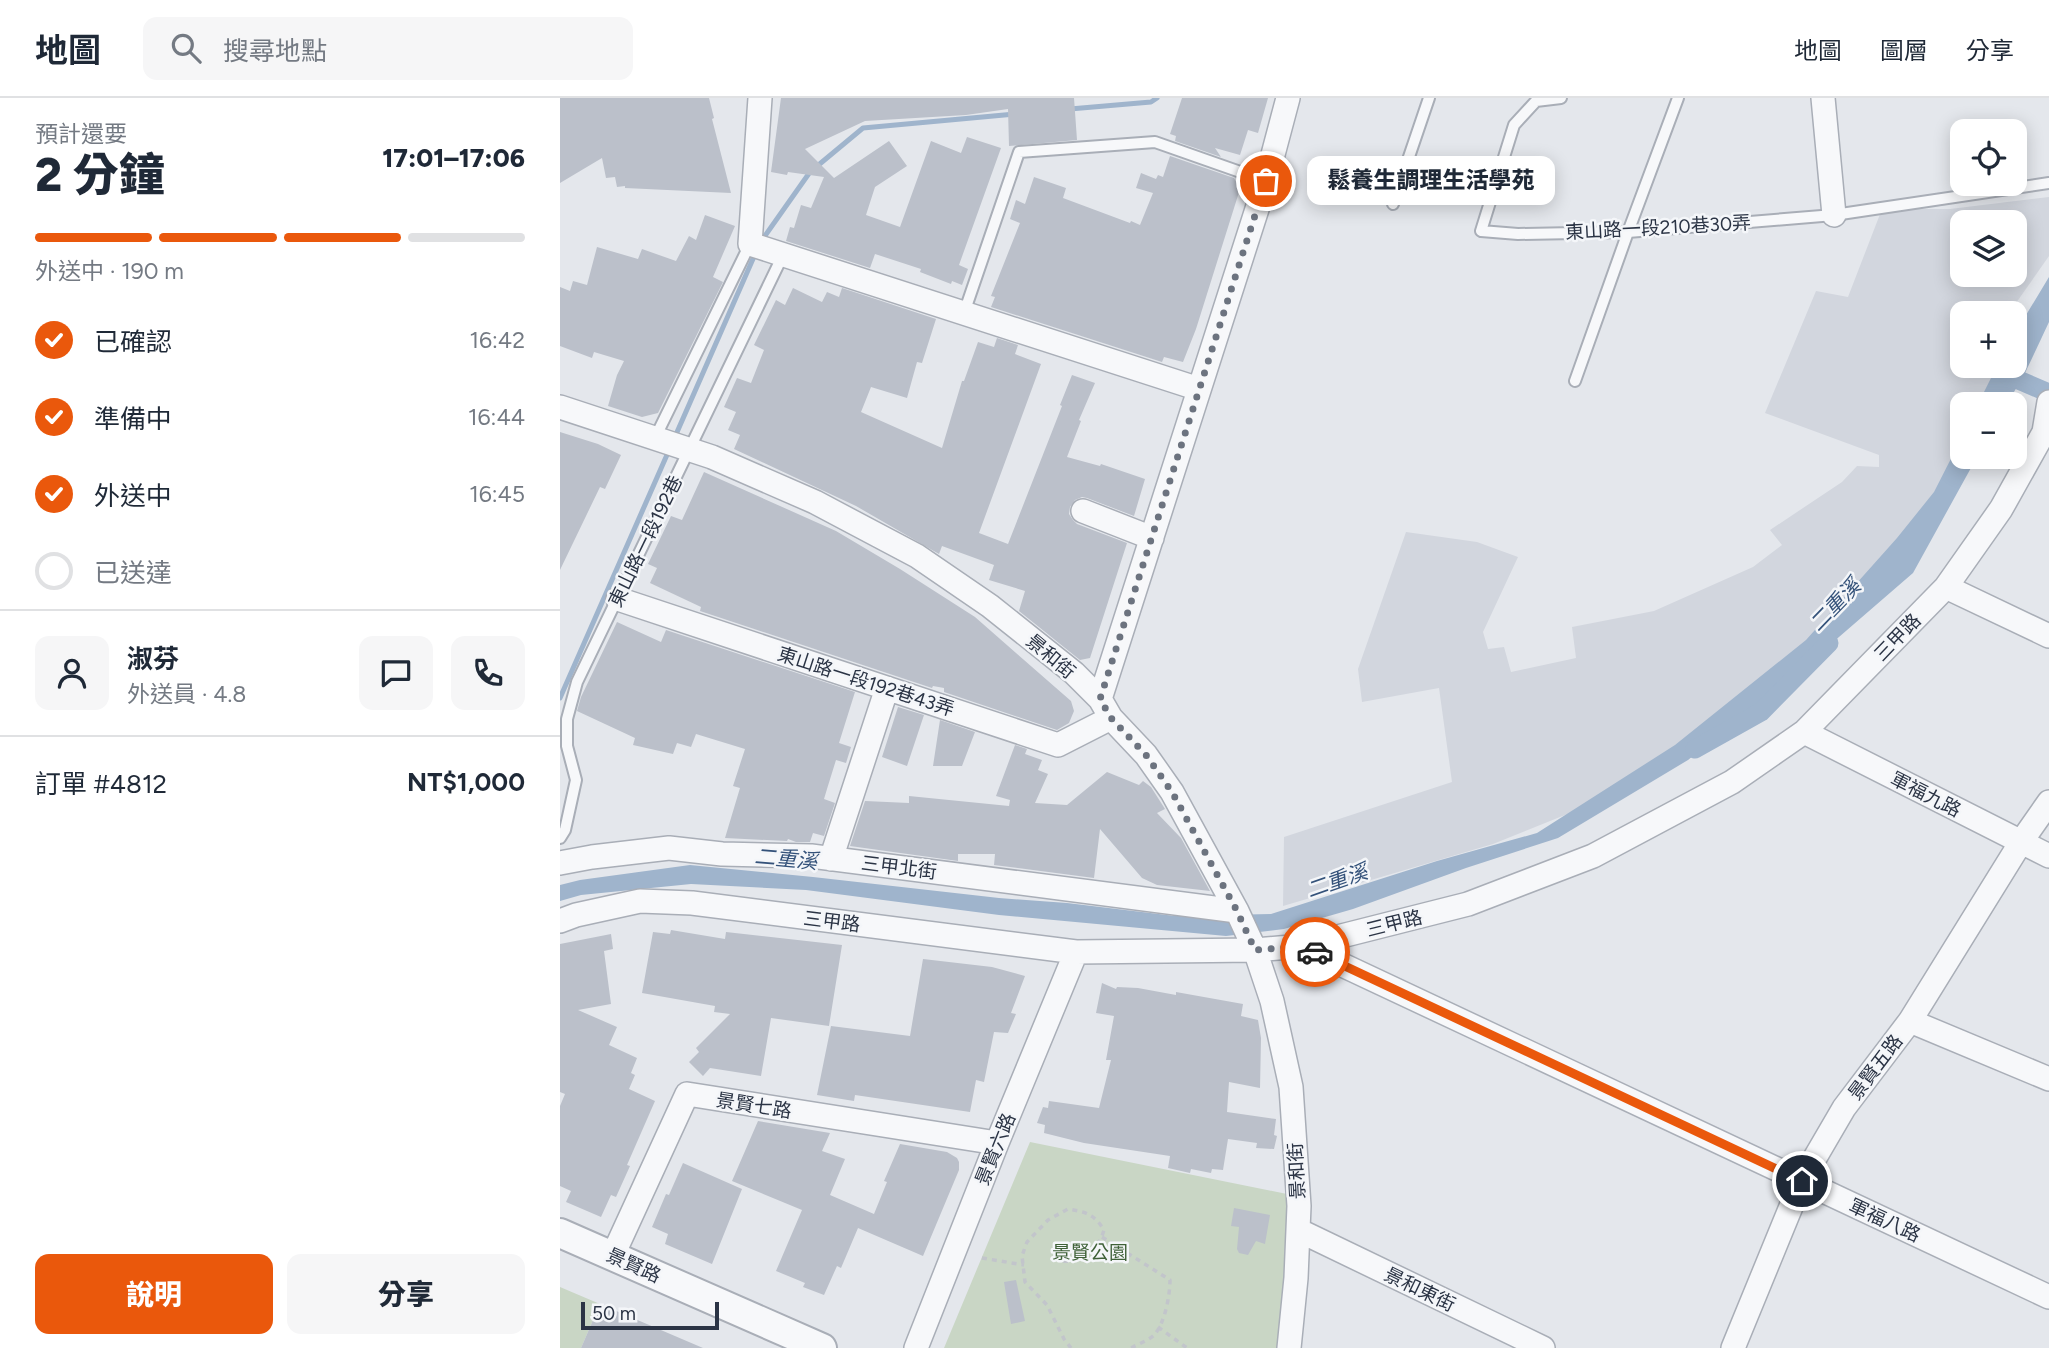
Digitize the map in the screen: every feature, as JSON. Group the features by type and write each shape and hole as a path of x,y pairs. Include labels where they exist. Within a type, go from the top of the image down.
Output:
{"street":[{"path":"760,98 750,244 1199,389"},
{"path":"1105,709 1152,538 1266,181 1288,98"},
{"path":"1823,98 1834,215"},
{"name":"三甲路","path":"560,921 640,901 692,904 1076,952 1255,950 1302,946 1468,904 1593,856 1732,782 1804,732 1946,587 2001,509 2047,433 2049,402"},
{"name":"景和街","path":"560,407 712,457 815,502 917,556 990,606 1073,673 1146,755 1172,792 1237,911 1255,950 1272,1001 1291,1087 1299,1206 1289,1348"},
{"path":"1083,511 1152,538"},
{"path":"1946,587 2049,636"},
{"name":"東山路一段192巷43弄","path":"618,599 1058,745 1105,709"},
{"path":"831,859 887,688"},
{"name":"軍福九路","path":"1804,732 2049,856"},
{"name":"景賢五路","path":"1733,1348 1802,1181 1844,1108 1910,1021 2021,842 2049,802"},
{"name":"三甲北街","path":"560,863 669,848 722,854 831,859 1237,911"},
{"name":"軍福八路","path":"1302,946 2049,1297"},
{"name":"景賢六路","path":"916,1348 1076,952"},
{"path":"1910,1021 2049,1079"},
{"name":"景賢七路","path":"613,1255 687,1094 997,1143"},
{"name":"景和東街","path":"1298,1230 1543,1348"},
{"name":"景賢路","path":"560,1233 822,1348"}],"lane":[{"path":"1394,204 1429,98"},
{"name":"東山路一段210巷30弄","path":"1561,98 1536,101 1514,125 1481,231 1518,234 1628,232 1834,215 2049,183"},
{"path":"1576,381 1678,98"},
{"path":"964,313 1019,152 1155,142 1266,181"},
{"path":"656,438 750,244"},
{"name":"東山路一段192巷","path":"560,838 565,830 576,779 567,746 567,719 577,682 783,255"}],"path":[{"path":"1063,1261 1074,1262 1095,1248 1102,1237 1104,1230 1098,1220 1089,1213 1068,1209 1048,1220 1027,1242 1022,1256 1025,1282 1047,1305 1064,1339 1072,1348"},
{"path":"1102,1237 1170,1280 1170,1293 1155,1334 1131,1348"},
{"path":"982,1258 1024,1265"},
{"path":"1158,1327 1187,1348"}],"shaded area":[{"path":"2049,197 2049,256 2017,301 1950,301 1950,378 2008,378 2002,392 1950,392 1950,469 1953,469 1831,634 1637,786 1493,844 1283,906 1284,837 1452,782 1439,688 1362,702 1358,669 1406,532 1477,542 1518,557 1483,632 1488,649 1504,647 1511,672 1576,658 1572,627 1654,611 1753,567 1782,545 1770,530 1842,482 1857,466 1879,467 1879,455 1765,413 1816,291 1848,297 1882,209 1950,209"}],"green space":[{"name":"景賢公園","path":"1030,1142 1287,1194 1288,1255 1278,1348 944,1348"},
{"path":"560,1287 600,1304 581,1348 560,1348"}],"water":[{"path":"2049,277 2049,322 2027,369 2027,313"},
{"path":"1991,378 2022,378 2014,392 1984,392"},
{"name":"二重溪","path":"1950,461 1950,469 1970,469 1913,573 1817,656 1688,760 1558,838 1353,909 1284,929 1226,936 999,915 806,890 691,884 581,895 560,901 560,885 690,865 1175,916 1271,914 1437,861 1537,833 1675,745 1806,640 1897,538 1934,492"}],"building":[{"path":"560,98 709,98 731,193 617,187 615,177 606,178 602,158 560,183"},
{"path":"781,98 1074,98 1077,140 1009,146 1008,109 966,115 865,121 805,149 834,178 889,141 907,166 875,187 866,215 900,227 931,141 961,153 967,137 1001,148 959,265 968,269 962,285 952,281 951,284 920,272 921,269 875,254 870,268 786,241 790,227 794,228 801,205 811,208 824,177 771,172"},
{"path":"1182,98 1268,98 1258,133 1248,130 1240,155 1215,148 1221,157 1175,141 1176,136 1170,134"},
{"path":"1170,156 1234,178 1240,189 1183,362 1164,357 1162,362 991,307 995,297 991,296 1020,223 1010,219 1016,200 1025,204 1034,177 1066,188 1063,198 1140,225 1153,193 1136,188 1141,173 1156,179 1158,175 1163,177"},
{"path":"705,215 735,226 713,277 723,282 658,413 642,417 608,406 624,361 594,352 592,358 560,346 560,287 570,291 573,281 587,285 597,247 638,259 642,249 676,261 689,236 696,240"},
{"path":"793,288 822,302 827,292 839,297 842,288 936,319 922,363 917,362 907,398 871,387 861,412 942,448 962,381 978,342 994,347 997,338 1018,345 1015,354 1041,364 979,533 1008,544 1072,375 1095,383 1067,457 1100,466 1101,464 1145,479 1134,516 1082,497 1075,500 1070,507 1069,514 1077,524 1127,543 1090,658 1080,660 1019,611 1025,591 989,580 994,565 942,546 939,554 856,506 734,449 740,435 728,430 736,412 724,407 737,378 751,383 764,350 754,345 776,300 785,305"},
{"path":"560,432 598,444 621,455 605,489 600,487 560,570"},
{"path":"704,472 836,531 975,617 1071,701 1074,711 1069,723 1057,730 944,692 944,688 932,688 700,611 701,607 650,583 657,568 648,564 671,516 682,520"},
{"path":"617,622 661,642 666,630 855,692 839,743 851,747 846,763 836,760 824,799 835,803 824,836 813,833 810,842 725,838 740,788 733,786 745,749 696,734 691,747 677,743 673,754 633,745 635,738 577,711"},
{"path":"898,707 924,715 907,766 882,757"},
{"path":"940,720 975,732 962,766 933,766"},
{"path":"1015,745 1027,749 1025,754 1042,760 1038,770 1048,774 1035,803 1067,805 1107,772 1139,785 1143,781 1151,787 1165,809 1157,813 1181,838 1210,891 1157,885 1142,878 1100,829 1094,878 994,865 995,854 958,854 958,861 850,846 865,801 909,803 909,796 1009,806 1010,800 996,796"},
{"path":"671,930 725,939 726,932 842,945 829,1026 771,1018 761,1076 710,1068 703,1076 689,1062 699,1052 696,1048 730,1014 714,1012 715,1006 642,993 653,932 670,934"},
{"path":"611,934 613,949 604,951 611,1004 578,1010 617,1027 609,1045 637,1058 631,1073 635,1075 629,1089 655,1101 616,1197 611,1195 601,1217 566,1202 571,1191 560,1186 560,1106 565,1094 560,1092 560,944"},
{"path":"923,959 992,967 1025,976 1011,1013 1016,1014 1008,1033 994,1032 984,1082 976,1080 970,1112 855,1095 854,1101 817,1095 831,1026 910,1036"},
{"path":"1102,983 1116,989 1138,988 1176,995 1176,992 1243,1004 1241,1016 1258,1020 1261,1038 1260,1088 1229,1082 1227,1112 1276,1119 1274,1135 1277,1136 1274,1149 1256,1148 1257,1143 1228,1139 1223,1170 1212,1169 1211,1173 1191,1169 1190,1173 1168,1168 1170,1156 1084,1143 1044,1133 1045,1125 1037,1123 1043,1107 1048,1108 1049,1101 1099,1108 1111,1060 1106,1060 1114,1016 1096,1013"},
{"path":"758,1121 830,1133 822,1151 845,1159 830,1195 874,1214 887,1182 884,1181 900,1144 947,1152 957,1158 959,1170 923,1256 858,1228 841,1268 837,1266 824,1295 803,1287 805,1283 776,1271 802,1210 732,1181"},
{"path":"683,1163 742,1189 712,1264 665,1244 668,1234 652,1227"},
{"path":"1234,1208 1270,1215 1265,1244 1256,1241 1248,1255 1239,1253 1237,1249 1239,1227 1231,1226"},
{"path":"1016,1280 1025,1321 1011,1324 1004,1282"},
{"path":"600,1304 703,1348 581,1348"}],"waterway":[{"path":"1070,109 1151,102 1157,98"},
{"path":"762,240 810,172 863,128 1015,114"},
{"path":"674,439 756,252"},
{"path":"2014,378 2049,393"},
{"path":"560,698 670,448"},
{"name":"二重溪","path":"1695,749 1761,712 1829,643"}],"way so far":[{"path":"1266,181 1100,699 1111,718 1146,755 1172,792 1237,911 1255,950 1302,946 1315,952"}],"place":[{"name":"鬆養生調理生活學苑","path":"1266,181"}],"route":[{"path":"1315,952 1802,1181"}]}
